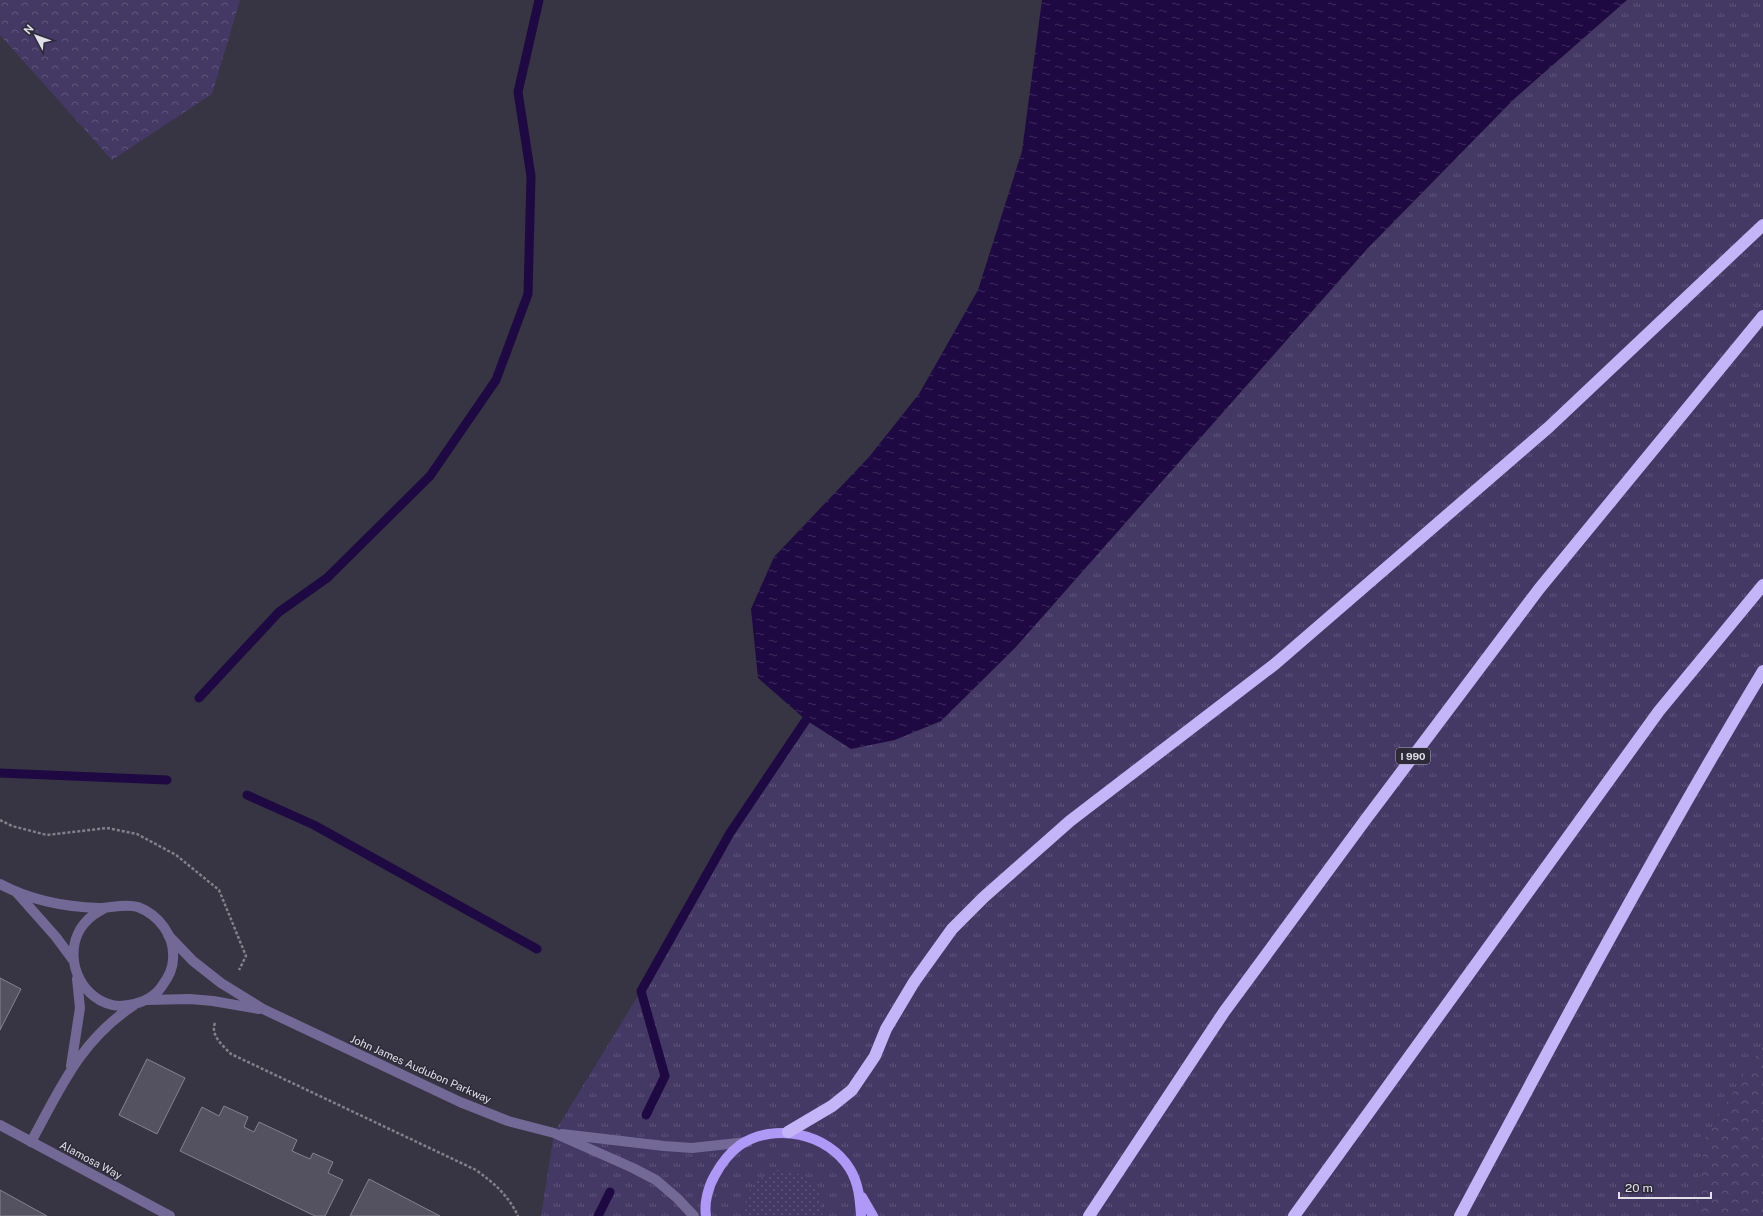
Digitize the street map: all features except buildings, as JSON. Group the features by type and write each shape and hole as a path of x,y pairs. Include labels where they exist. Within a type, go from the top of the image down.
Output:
{"highway":[{"path":"788,1132 832,1106 852,1090 875,1056 886,1029 914,982 952,929 984,897 1070,821 1275,664 1549,427 1763,225"},
{"name":"I 990","path":"1089,1216 1224,1012 1371,813 1539,589 1763,316"},
{"path":"1294,1216 1659,711 1763,585"},
{"path":"1460,1216 1578,995 1710,758 1763,670"}],"main road":[{"path":"706,1216 705,1210 710,1184 722,1162 740,1145 763,1135 788,1132 812,1137 833,1150 850,1169 859,1192 873,1216"},
{"path":"859,1192 861,1216"}],"street":[{"path":"0,884 17,893 54,903 84,908 105,908 121,905 137,907 153,915 165,927 172,942 174,958 169,975 161,989 114,1018 92,1041 71,1068 31,1142"},
{"path":"17,893 56,937 73,960"},
{"path":"71,1068 80,1008 77,977 73,960 75,943 81,929 91,916 105,908"},
{"name":"John James Audubon Parkway","path":"168,935 194,961 220,983 263,1009 460,1102 508,1121 554,1133 656,1180 677,1198 694,1216"},
{"path":"77,977 87,991 100,1001 117,1006 134,1005"},
{"path":"144,1000 190,999 263,1009"},
{"name":"Alamosa Way","path":"0,1125 170,1216"},
{"path":"554,1133 692,1148 748,1142"}],"green space":[{"path":"0,0 240,0 212,94 112,160 0,35"},
{"path":"1627,0 1763,0 1763,1044 1705,1138 1694,1216 541,1216 554,1133 641,991 730,833 806,720 851,749 1015,648 1367,249 1514,99"},
{"path":"1763,1044 1763,1216 1694,1216 1705,1138"},
{"path":"777,1170 797,1173 812,1182 820,1196 822,1216 746,1216 746,1200 752,1187 762,1177"}],"water":[{"path":"1042,0 1627,0 1514,99 1367,249 1015,648 941,721 895,740 851,749 806,720 758,678 751,609 774,557 869,457 919,394 978,290 1022,151"}],"waterway":[{"path":"199,698 279,612 327,578 430,476 496,380 528,294 531,176 518,92 539,0"},
{"path":"646,1115 665,1076 641,991 730,833 806,720"},
{"path":"0,773 167,780"},
{"path":"247,795 314,825 537,949"},
{"path":"598,1216 610,1192"}]}
